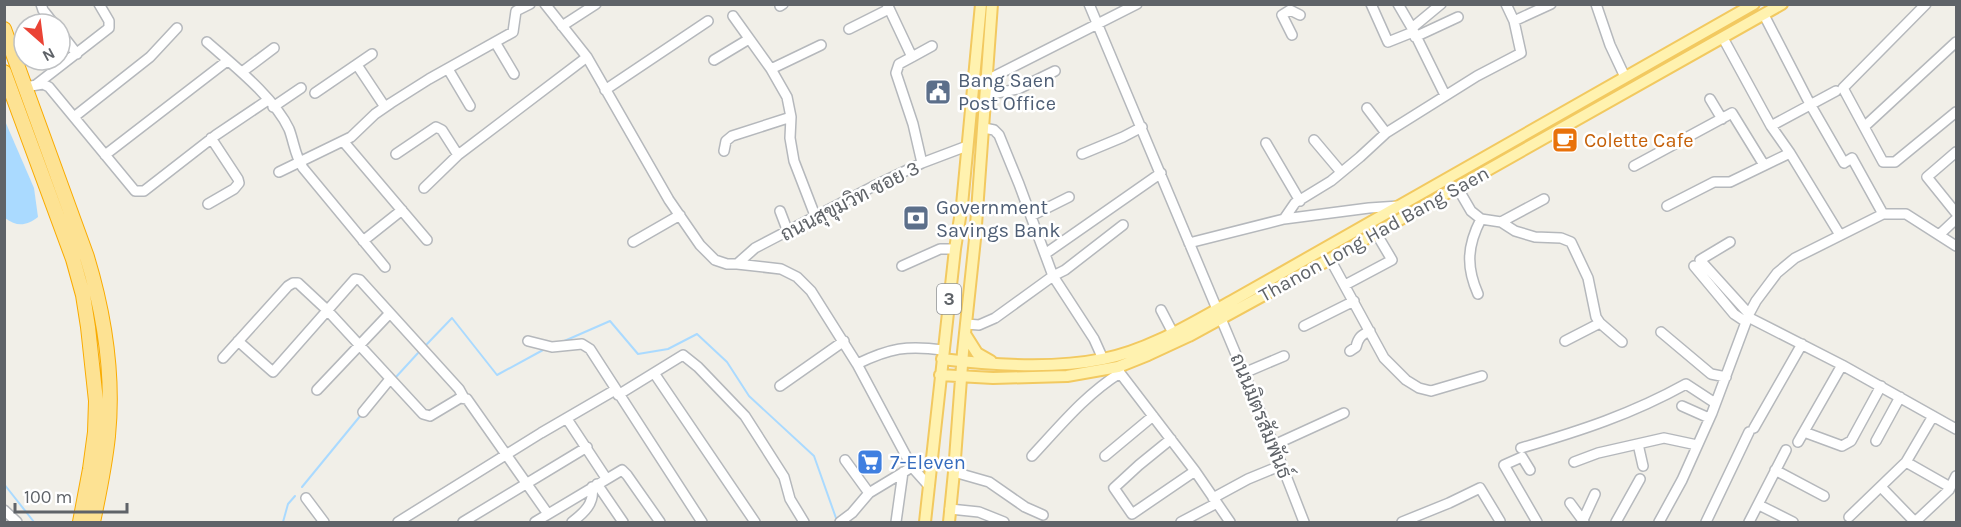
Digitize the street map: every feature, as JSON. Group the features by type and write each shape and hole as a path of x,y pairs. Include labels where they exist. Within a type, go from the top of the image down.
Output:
{"highway":[{"path":"4,29 30,86 87,256 99,302 108,367 108,435 93,522"},
{"path":"4,72 73,259 83,296 90,338 95,411 90,470 80,522"}],"main road":[{"name":"3","path":"925,522 942,354 962,205 981,4"},
{"name":"3","path":"949,522 987,95 992,4"},
{"name":"Thanon Long Had Bang Saen","path":"940,375 993,378 1067,376 1119,370 1190,336 1219,314 1399,206 1754,4"},
{"name":"Thanon Long Had Bang Saen","path":"942,354 962,362 1058,364 1103,359 1140,347 1219,314 1330,259 1782,4"},
{"path":"966,329 977,353 994,363"},
{"path":"959,401 968,385 974,380 993,378"}],"street":[{"path":"30,86 77,54 109,28 109,21 99,4"},
{"path":"279,172 351,137 375,114 513,32 516,11 530,4"},
{"path":"545,4 586,57 669,200 700,245 715,260 728,264 781,269 797,277 810,291 844,341 908,469 929,486"},
{"path":"562,26 596,4"},
{"name":"ถนนมิตรสัมพันธ์","path":"1089,4 1274,445 1304,522"},
{"path":"987,80 1137,4"},
{"path":"1276,4 1292,35"},
{"path":"1371,4 1388,42 1458,17"},
{"path":"1398,4 1445,95"},
{"path":"1413,32 1441,4"},
{"path":"1284,219 1295,203 1341,172 1386,133 1445,95 1521,53 1514,21 1506,4"},
{"path":"1514,21 1551,4"},
{"path":"1596,4 1610,45 1625,77"},
{"path":"1926,4 1844,88 1883,162 1895,162 1956,112"},
{"path":"849,29 888,7 912,57"},
{"path":"1281,15 1290,10 1300,15"},
{"path":"1764,15 1810,104 1844,163 1852,158 1883,214"},
{"path":"733,16 771,69 787,97 791,117 790,138 794,161 816,218"},
{"path":"604,90 708,21"},
{"path":"74,117 150,57 177,28"},
{"path":"1723,38 1771,126 1840,235"},
{"path":"714,60 749,39"},
{"path":"207,42 242,72 270,103 288,129 299,162 385,267"},
{"path":"495,42 514,74"},
{"path":"1864,127 1956,42"},
{"path":"771,69 820,45"},
{"path":"922,164 896,73 899,64 932,46"},
{"path":"72,48 77,54"},
{"path":"242,72 274,48"},
{"path":"315,93 372,54"},
{"path":"424,188 458,155 586,57"},
{"path":"105,155 227,61"},
{"path":"357,65 386,107"},
{"path":"448,69 470,106"},
{"path":"987,95 1018,89 1055,71"},
{"path":"30,86 43,84 49,87 135,191 144,191 211,138 270,103 301,88"},
{"path":"1771,126 1836,91"},
{"path":"1710,99 1722,119"},
{"path":"1367,108 1386,133"},
{"path":"1634,166 1732,113 1764,165"},
{"path":"724,151 729,138 791,117"},
{"path":"396,154 435,127 442,130 458,155"},
{"path":"1082,153 1142,127"},
{"path":"984,128 994,130 999,135 1053,276 1094,339 1103,359"},
{"path":"208,204 234,189 239,183 211,138"},
{"path":"1314,140 1341,172"},
{"path":"343,141 427,240"},
{"path":"1266,143 1300,201"},
{"name":"ถนนสุขุมวิท ซอย 3","path":"737,264 755,248 872,187 967,146"},
{"path":"1956,152 1926,177 1956,213"},
{"path":"1667,206 1714,182 1730,182 1790,153"},
{"path":"1045,254 1161,173"},
{"path":"1457,187 1471,212 1480,219 1500,222 1515,231 1535,237 1561,238 1570,242 1588,278 1596,317 1622,342"},
{"path":"1031,216 1069,197"},
{"path":"1500,222 1544,199"},
{"path":"1189,243 1284,219 1399,206"},
{"path":"363,241 402,210"},
{"path":"780,211 788,232"},
{"path":"1659,522 1682,480 1756,300 1777,273 1795,258 1883,214 1906,214 1956,246"},
{"path":"633,242 680,215"},
{"path":"1478,294 1469,269 1472,235 1480,219"},
{"path":"1941,236 1956,219"},
{"path":"966,329 995,318 1053,276 1065,270 1122,225"},
{"path":"1941,236 1956,225"},
{"path":"1345,285 1392,260 1376,233"},
{"path":"1730,242 1700,260 1748,317"},
{"path":"902,266 940,249 955,249"},
{"path":"1330,259 1384,358 1406,380 1419,388 1431,391 1482,376"},
{"path":"1694,266 1734,314 1748,317 1802,344 1956,429"},
{"path":"238,341 273,372 355,279 360,280 459,389 464,398 470,401 548,514"},
{"path":"223,357 293,283 298,283 327,310 423,414 427,416 435,414 456,400 464,398"},
{"path":"1304,326 1354,301"},
{"path":"1161,310 1173,333"},
{"path":"317,390 390,313"},
{"path":"1564,341 1600,323"},
{"path":"1350,351 1356,347 1362,335 1370,331"},
{"path":"1661,332 1711,374 1725,377"},
{"path":"528,341 552,347 582,344 590,349 702,522"},
{"path":"780,386 844,341"},
{"path":"1706,522 1751,430 1802,344"},
{"path":"857,364 883,351 895,348 913,347 942,354"},
{"path":"399,522 567,418 654,373 683,355 698,367 745,416 784,477 790,499 804,522"},
{"path":"1244,373 1284,356"},
{"path":"1798,442 1842,365"},
{"path":"1032,456 1080,404 1119,370 1195,471 1230,522"},
{"path":"654,373 755,522"},
{"path":"363,412 390,379"},
{"path":"1521,448 1591,428 1655,401 1686,384 1715,403"},
{"path":"1804,432 1842,446 1851,441 1881,386"},
{"path":"1876,441 1900,397"},
{"path":"1682,406 1709,418"},
{"path":"1274,445 1344,413"},
{"path":"1105,456 1153,416"},
{"path":"1849,517 1906,462 1933,416"},
{"path":"567,418 606,478"},
{"path":"1574,462 1598,453 1664,438 1697,445"},
{"path":"1171,439 1114,488 1132,514 1195,471"},
{"path":"1638,444 1643,466"},
{"path":"463,522 587,447"},
{"path":"1749,522 1786,450"},
{"path":"1530,470 1522,457 1504,465 1537,522"},
{"path":"845,460 868,493"},
{"path":"1906,462 1950,487"},
{"path":"1181,522 1248,478 1282,465"},
{"path":"840,522 852,513 868,493 908,469"},
{"path":"896,522 908,469"},
{"path":"1775,470 1824,496"},
{"path":"535,522 618,471 624,471 656,521"},
{"path":"954,472 989,482 1025,507 1043,515"},
{"path":"1881,487 1915,522 1950,487 1956,476"},
{"path":"1616,522 1640,480"},
{"path":"573,522 590,504 595,486"},
{"path":"595,486 623,522"},
{"path":"1402,522 1480,488 1500,521"},
{"path":"1583,521 1595,494"},
{"path":"306,498 324,522"},
{"path":"1570,503 1583,521"},
{"path":"1759,505 1793,522"},
{"path":"950,509 979,512 1004,522"},
{"path":"4,510 16,522"}],"water":[{"path":"5,121 34,188 38,217 25,224 14,223 5,218"}],"waterway":[{"path":"427,344 452,318 497,375 543,350"},
{"path":"562,342 610,321 638,354 668,349 697,334 727,362 749,396 814,456 836,518"},
{"path":"396,377 418,353"},
{"path":"302,487 361,415"},
{"path":"4,484 34,522"},
{"path":"283,522 288,504 295,496"}],"place":[{"name":"Bang Saen Post Office","path":"938,92"},
{"name":"Colette Cafe","path":"1565,140"},
{"name":"Government Savings Bank","path":"916,218"},
{"name":"7-Eleven","path":"870,462"}]}
